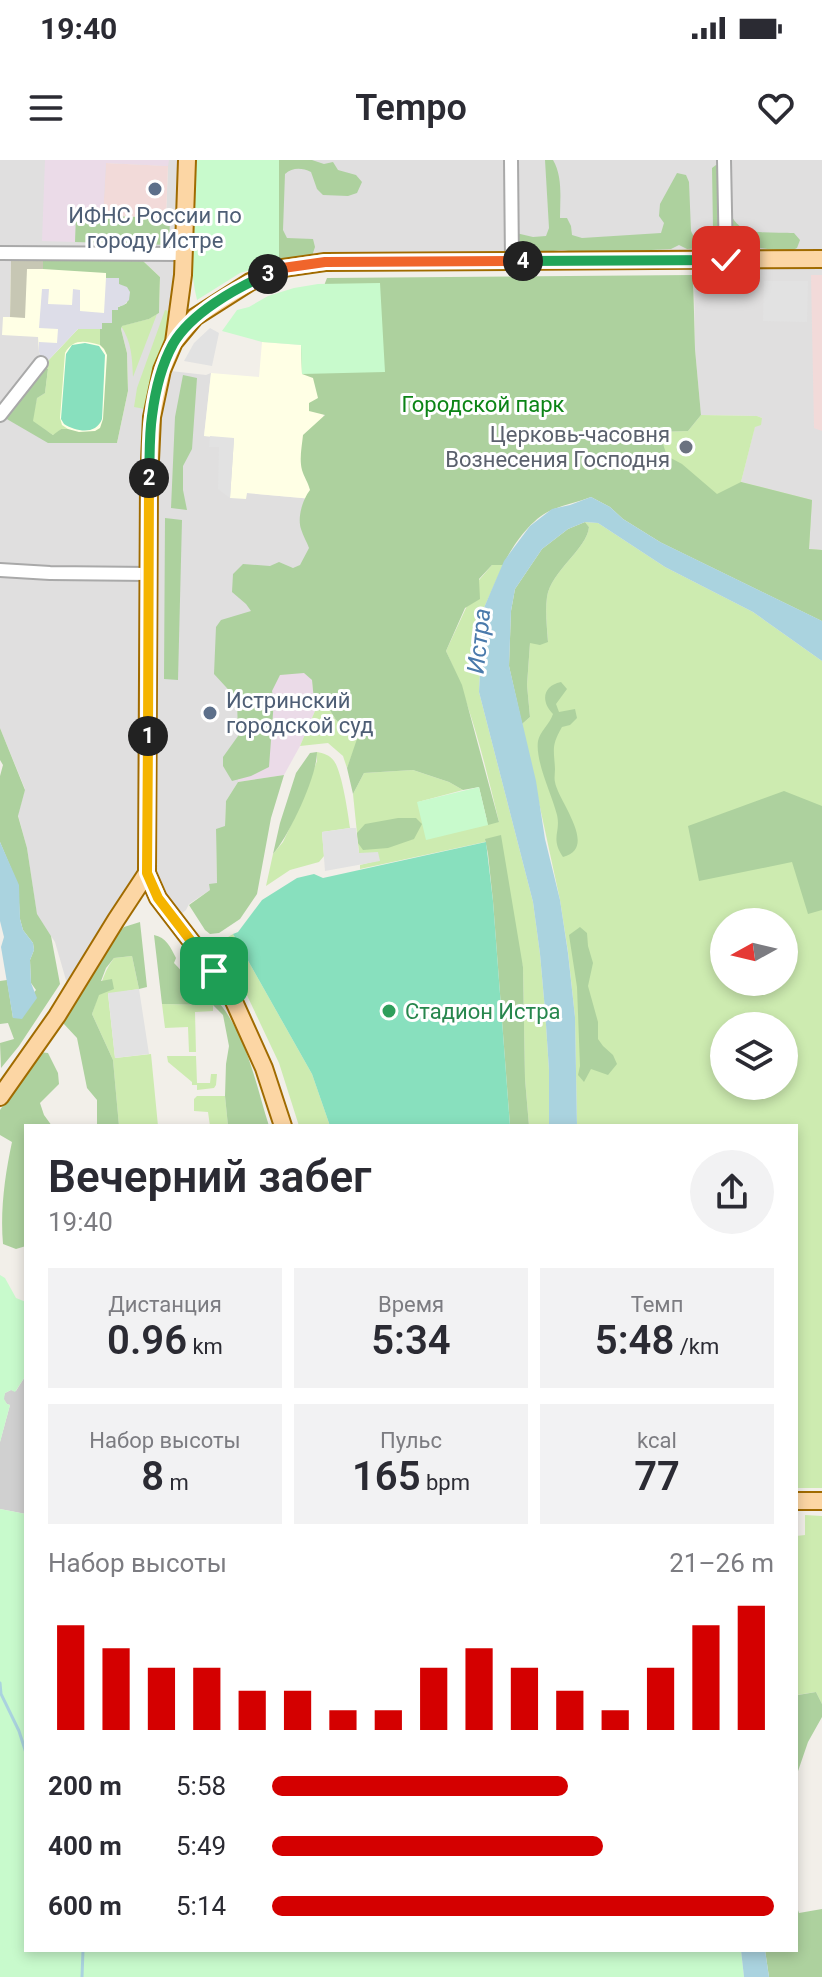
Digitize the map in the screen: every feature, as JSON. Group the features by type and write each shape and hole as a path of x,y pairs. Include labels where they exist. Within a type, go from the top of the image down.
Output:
{"main road":[{"path":"187,160 183,275 174,342 162,370 152,417 147,873 158,898 232,997 264,1068 282,1124"},
{"path":"174,342 195,317 250,282 283,268 325,262 822,259"},
{"path":"183,275 195,317"},
{"path":"0,1097 57,1016 147,873"},
{"path":"798,1501 822,1501"}],"street":[{"path":"511,160 512,261"},
{"path":"724,160 726,260"},
{"path":"0,253 183,254"},
{"path":"0,415 41,363"},
{"path":"0,570 150,574"}],"shaded area":[{"path":"0,160 187,160 184,215 162,370 211,373 204,436 234,438 247,493 324,500 241,747 238,782 226,801 225,827 216,830 217,883 174,920 147,874 70,994 55,942 37,915 27,848 18,815 25,789 0,728","holes":["106,163 168,166 166,217"]},
{"path":"45,160 169,160 168,166 106,163 103,216 76,215 75,242 42,241"},
{"path":"279,160 822,160 822,250 319,257 279,262"},
{"path":"106,163 168,166 166,218 103,216"},
{"path":"822,259 822,550 809,550 811,500 741,482 755,426 762,418 701,415 695,349 694,284 698,276 698,261"},
{"path":"11,260 142,260 160,277 159,313 121,329 127,353 128,391 117,443 48,443 44,365 38,337 2,335 3,317 10,317"},
{"path":"11,260 43,260 43,269 27,269 25,318 10,317"},
{"path":"811,275 822,275 822,431 814,428"},
{"path":"106,278 119,278 119,284 130,292 129,300 118,310 112,310 112,323 102,323 102,329 78,329 44,365 39,342 57,343 58,329 39,328 42,289 49,289 48,304 72,305 73,289 80,290 80,311 104,313"},
{"path":"764,281 808,281 807,322 763,321"},
{"path":"210,328 219,333 212,366 184,361 194,343"},
{"path":"262,342 301,345 323,374 324,500 247,493 246,499 230,498 234,439 204,436 211,373 259,377"},
{"path":"210,436 234,438 230,498 218,489 219,447 209,447"},
{"path":"293,649 312,680 315,711 284,775 238,782 241,747"},
{"path":"356,828 359,853 378,852 380,861 325,871 322,832"},
{"path":"139,989 149,1054 115,1058 108,993"},
{"path":"24,1378 24,1514 0,1509 0,1442 10,1405 3,1399 5,1393 16,1391"}],"green space":[{"path":"195,160 333,162 338,170 356,175 362,182 357,193 348,196 323,195 317,189 311,172 291,170 285,174 283,230 287,238 313,239 315,247 312,256 306,259 249,257 190,247"},
{"path":"196,160 279,160 279,262 240,273 197,300 191,248"},
{"path":"545,160 553,160 556,167 560,218 567,218 572,235 582,238 661,233 664,223 659,216 660,204 677,173 686,175 689,182 691,231 694,237 702,237 713,230 712,168 716,165 721,168 730,213 740,226 758,232 794,233 800,240 797,248 789,252 726,243 717,247 687,249 679,245 671,249 574,254 564,250 517,253 516,233 546,236 549,228"},
{"path":"76,215 170,218 169,245 75,242"},
{"path":"43,260 142,260 160,277 159,313 121,329 127,353 128,391 117,443 48,443 5,418 44,365 48,369 45,393 37,398 33,421 53,435 61,429 95,431 100,428 103,419 107,355 100,345 100,329 112,310 127,303 119,278 106,278 106,273 43,269"},
{"name":"Городской парк","path":"693,275 701,415 688,431 659,432 667,456 682,464 717,494 741,482 812,500 809,549 822,550 822,621 660,542 591,497 559,507 538,518 524,532 503,565 492,565 479,579 480,599 465,608 446,651 462,685 499,822 488,825 479,787 463,790 413,770 364,773 353,794 347,768 357,739 329,709 315,711 312,680 304,673 280,675 272,691 269,767 232,781 223,766 223,757 238,736 237,699 214,674 216,627 221,620 251,611 232,592 233,574 243,564 270,566 279,562 293,568 300,565 309,548 300,524 301,508 310,490 301,466 303,435 325,415 309,411 309,403 318,398 313,378 302,374 301,345 327,278"},
{"path":"380,283 385,372 302,374 301,345 262,342 222,331 237,310 294,288 318,284"},
{"path":"165,310 169,311 169,336 148,390 145,409 134,407 137,388"},
{"path":"157,314 133,377 132,357 121,326"},
{"path":"78,329 100,329 100,345 76,343 65,353 60,418 62,425 68,429 61,429 53,435 32,421 37,398 45,393 48,369 44,365"},
{"path":"85,343 99,346 105,355 102,419 91,430 69,427 61,419 66,354 72,345"},
{"path":"183,375 197,378 192,449 183,466 187,510 171,508 175,417"},
{"path":"701,415 762,418 761,425 755,427 741,482 812,500 809,549 822,550 822,621 660,542 658,432 688,431"},
{"path":"165,518 182,520 178,680 164,679"},
{"path":"585,522 598,523 665,567 753,612 822,661 822,1488 798,1488 798,1124 577,1124 575,1017 568,952 560,900 522,724 530,717 527,685 530,643 548,641 546,608 550,587 582,544 589,527"},
{"path":"585,522 589,527 587,535 550,587 546,608 548,642 540,645 530,643 527,685 530,717 522,724 509,666 515,589 542,549 568,529"},
{"path":"492,565 503,565 483,610 479,692 533,902 545,1010 549,1124 529,1124 523,967 485,839 485,842 360,869 360,865 380,860 359,853 353,794 364,773 413,770 449,782 463,790 418,802 499,822 470,714 446,651 479,580"},
{"path":"561,682 567,689 556,704 559,712 575,709 577,718 570,725 562,727 554,748 555,782 577,834 573,852 563,857 556,840 557,815 538,749 539,737 553,714 545,695 550,687"},
{"path":"329,709 336,720 358,739 347,768 343,756 328,743 300,746 315,711"},
{"path":"0,728 25,790 18,816 27,848 37,914 51,936 60,984 1,1068 0,1043 14,1039 8,1023 0,1024 0,981 7,980 13,1018 36,990 31,983 33,943 23,930 18,885 0,842 0,776 3,765 0,760"},
{"path":"317,752 330,757 337,766 350,828 322,832 324,856 319,862 290,870 266,886 273,854 283,842 299,808 317,761"},
{"path":"317,752 301,806 273,854 296,773 310,753"},
{"path":"284,775 271,818 257,894 240,919 219,933 210,934 189,905 210,890 209,884 217,883 216,829 225,826 226,801 238,782"},
{"path":"479,787 488,825 426,840 417,802"},
{"path":"784,791 822,806 822,910 808,914 792,862 699,881 688,826"},
{"path":"416,818 422,824 414,839 388,848 363,850 357,833 365,824"},
{"path":"501,835 523,967 529,1124 510,1124 493,901 485,839"},
{"name":"Стадион Истра","path":"486,842 510,1124 329,1124 312,1074 233,934 238,932 262,900 297,878 314,874 323,878"},
{"path":"140,922 147,987 139,989 132,956 114,958 101,981 112,979 114,989 99,995 92,1014 113,1060 119,1124 97,1124 97,1100 87,1088 77,1038 63,1023 113,938 124,927"},
{"path":"580,927 587,933 593,963 588,986 598,1022 598,1039 617,1064 608,1075 591,1069 584,1082 578,1075 577,987 569,935"},
{"path":"233,934 312,1074 329,1124 298,1124 279,1063 244,989 218,949 223,940"},
{"path":"154,935 168,944 176,958 174,963 192,982 195,980 216,999 234,1025 252,1068 268,1124 228,1124 225,1096 229,1046 223,1015 213,1005 162,1004"},
{"path":"132,956 139,989 108,994 115,1058 151,1054 158,1124 119,1124 113,1060 92,1014 103,978 114,958"},
{"path":"162,1004 213,1005 213,1011 195,1012 196,1052 189,1052 188,1027 165,1028"},
{"path":"39,1052 48,1053 58,1073 59,1084 40,1103 51,1124 24,1124 24,1247 16,1249 3,1244 4,1193 12,1142 0,1135 0,1110"},
{"path":"167,1056 196,1056 197,1083 210,1083 211,1074 217,1074 216,1085 197,1090 197,1085 192,1085 168,1062"},
{"path":"197,1096 225,1096 228,1124 210,1124 208,1112 194,1111"},
{"path":"0,1275 16,1298 24,1301 24,1378 15,1392 5,1393 4,1399 10,1405 0,1442"},
{"path":"0,1509 24,1514 24,1952 741,1952 744,1977 0,1977"},
{"path":"805,1515 822,1516 822,1704 816,1692 798,1695 798,1536 805,1535"},
{"path":"816,1692 822,1704 822,1717 808,1742 798,1771 798,1695"},
{"path":"822,1909 822,1977 769,1977 765,1952 798,1952 798,1910 799,1913"}],"water":[{"path":"591,497 660,542 822,621 822,661 753,612 665,567 598,523 585,522 568,529 542,549 515,589 509,666 560,900 575,1017 577,1124 549,1124 545,1010 533,902 479,692 483,610 504,561 530,526 552,509"},
{"path":"0,842 19,885 20,919 34,950 30,960 31,983 37,998 22,1019 13,1018 1,947 4,937 0,921"},
{"path":"741,1952 765,1952 769,1977 744,1977"}],"waterway":[{"path":"0,1683 1,1694 24,1747"},
{"path":"82,1977 83,1952"}],"place":[{"name":"ИФНС России по городу Истре","path":"155,189"},
{"name":"Церковь-часовня Вознесения Господня","path":"686,447"},
{"name":"Истринский городской суд","path":"210,713"},
{"name":"Стадион Истра","path":"389,1011"}],"route":[{"path":"214,971 158,898 147,873 152,417 162,370 174,342 195,317 250,282 283,268 325,262 726,260"}],"water label":[{"name":"Истра","path":"479,641"}]}
